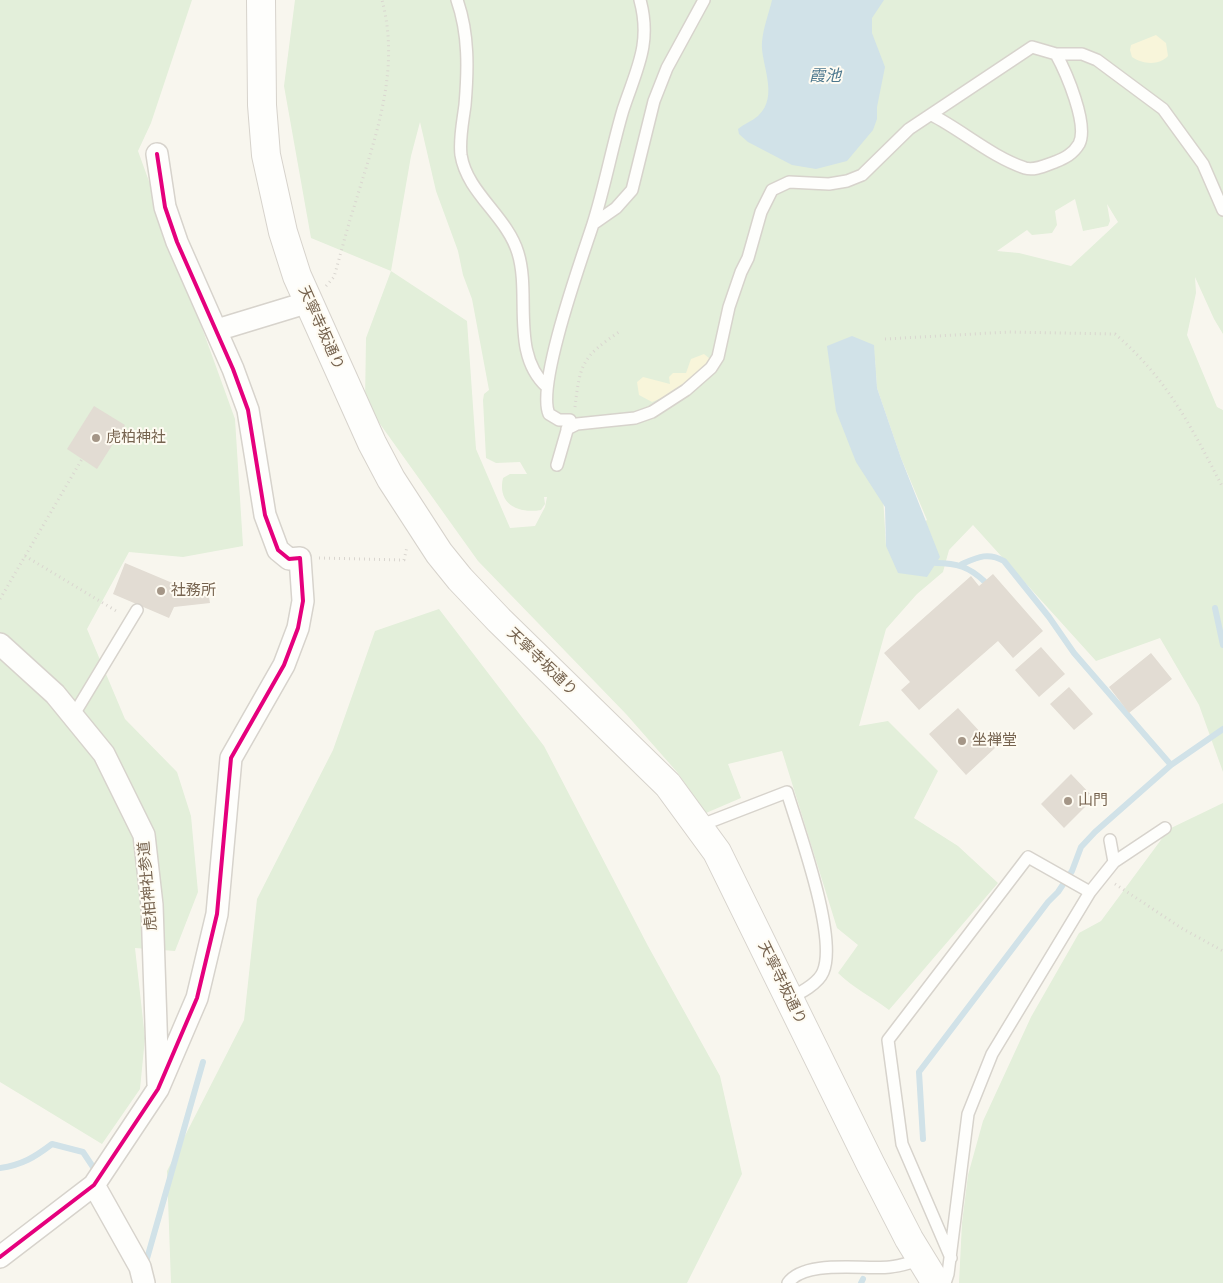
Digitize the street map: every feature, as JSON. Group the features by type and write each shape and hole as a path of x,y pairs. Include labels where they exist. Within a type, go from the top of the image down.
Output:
{"street":[{"name":"天寧寺坂通り","path":"261,0 262,105 266,155 283,232 298,276 372,443 415,518 460,579 499,620 668,785 717,852 874,1171 921,1260 936,1283"},
{"path":"0,1257 94,1185 158,1089 197,998 217,914 232,758 284,665 298,628 303,601 300,558 290,559 278,550 265,515 248,410 217,330 174,233 165,206 157,154"},
{"path":"217,330 309,302"},
{"name":"虎柏神社参道","path":"0,644 55,694 104,754 144,835 152,905 158,1089"},
{"path":"94,1185 140,1267 144,1283"}],"lane":[{"path":"457,0 463,23 468,67 462,156 467,173 499,217 518,252 523,280 526,347 536,372 547,387"},
{"path":"640,0 643,11 645,44 639,68 623,110 593,224 561,326 547,387 546,406 549,414 569,424 635,418 652,412 701,378 718,357 729,307 748,258 761,212 772,190 789,182 829,184 847,181 862,175 896,140 1008,61 1032,47 1056,54 1082,54 1097,60 1162,109 1203,164 1223,210"},
{"path":"593,224 616,208 632,190 654,101 667,68 704,0"},
{"path":"932,115 957,128 995,153 1027,168 1041,167 1072,154 1080,142 1079,125 1071,84 1056,54"},
{"path":"557,465 569,424"},
{"path":"73,716 134,615"},
{"path":"699,826 787,792 812,878 827,941 822,974 800,993 790,998"},
{"path":"945,1283 951,1258 968,1114 992,1054 1090,892 1102,876 1114,862 1165,828"},
{"path":"1110,840 1114,862"},
{"path":"951,1258 902,1144 888,1040 1028,857 1090,892"},
{"path":"788,1283 797,1274 823,1268 892,1267 921,1260"}],"path":[{"path":"309,302 334,277 355,203 372,153 388,70 387,18 382,0"},
{"path":"569,424 581,369 592,353 619,332"},
{"path":"885,339 1009,332 1115,334 1158,375 1173,398 1223,488"},
{"path":"0,599 82,459"},
{"path":"300,558 404,560 415,518"},
{"path":"25,556 134,615"},
{"path":"1102,876 1183,929 1223,951"}],"green space":[{"path":"0,0 192,0 151,123 138,151 235,419 243,546 183,557 129,552 87,629 125,719 177,772 191,816 198,892 175,951 135,948 145,1038 140,1089 102,1144 0,1082"},
{"path":"295,0 1223,0 1223,334 1195,277 1196,293 1187,335 1217,407 1223,410 1223,772 1199,705 1160,638 1096,661 973,525 949,550 943,572 917,594 886,629 859,726 888,721 938,771 914,818 958,846 998,883 889,1010 850,983 838,973 858,945 837,928 782,751 728,764 741,798 706,813 677,772 626,714 478,561 365,403 366,338 391,271 311,238 284,86","holes":["420,122 436,191 458,251 463,275 472,299 489,390 484,394 483,400 486,458 496,463 520,462 527,474 510,474 503,478 503,495 511,505 525,510 541,510 545,504 544,497 547,497 545,507 535,526 510,528 476,449 467,321 391,271 411,156","1075,199 1083,231 1108,226 1110,221 1107,204 1118,222 1071,266 1019,253 997,251 1027,230 1032,235 1052,233 1057,225 1055,211","874,345 877,388 901,458 927,520 886,546"]},
{"path":"439,609 544,746 648,946 720,1076 742,1174 687,1283 171,1283 167,1171 244,1020 257,899 333,750 375,631"},
{"path":"1223,803 1223,1283 959,1283 962,1223 968,1175 983,1121 1031,1017 1079,933 1101,921 1169,829"}],"sand":[{"path":"1156,35 1166,43 1168,56 1155,63 1141,61 1132,57 1131,45"},
{"path":"704,354 709,358 707,365 671,394 652,402 639,395 637,382 643,377 670,384 669,377 673,373 686,373 691,359"}],"water":[{"name":"霞池","path":"772,0 884,0 872,18 872,33 885,67 877,107 877,119 873,130 847,161 816,169 792,165 748,142 739,134 738,129 758,116 768,99 768,79 762,42"},
{"path":"852,336 874,345 877,388 901,458 940,557 927,577 898,573 886,546 885,507 856,462 836,411 827,346"}],"building":[{"path":"94,406 125,425 97,469 67,449"},
{"name":"社務所","path":"125,563 182,587 207,585 210,603 174,607 169,618 113,594"},
{"path":"993,574 1043,631 1013,658 998,641 919,710 901,690 910,682 884,653 971,576 979,586"},
{"path":"1041,647 1065,674 1039,697 1015,670"},
{"path":"1151,653 1172,679 1129,713 1109,687"},
{"path":"1069,687 1093,714 1074,730 1050,704"},
{"name":"坐禅堂","path":"958,708 995,748 966,775 929,734"},
{"name":"山門","path":"1071,774 1094,798 1064,828 1041,804"}],"waterway":[{"path":"962,564 988,556 1004,561 1049,617 1074,653 1171,765"},
{"path":"936,563 962,567 973,572 984,581"},
{"path":"1215,608 1223,645"},
{"path":"923,1139 919,1072 1048,902 1058,892 1072,871 1081,847 1095,832 1171,765 1223,729"},
{"path":"146,1262 203,1062"},
{"path":"0,1168 28,1160 52,1144 83,1152 97,1173"},
{"path":"861,1283 863,1279"}],"transit line":[{"path":"0,1257 94,1185 158,1089 197,998 217,914 231,758 284,665 298,628 303,601 300,558 289,559 278,550 265,515 248,410 233,369 177,242 165,207 157,154"}],"place":[{"name":"虎柏神社","path":"96,438"},
{"name":"社務所","path":"161,591"},
{"name":"坐禅堂","path":"962,741"},
{"name":"山門","path":"1068,801"}]}
